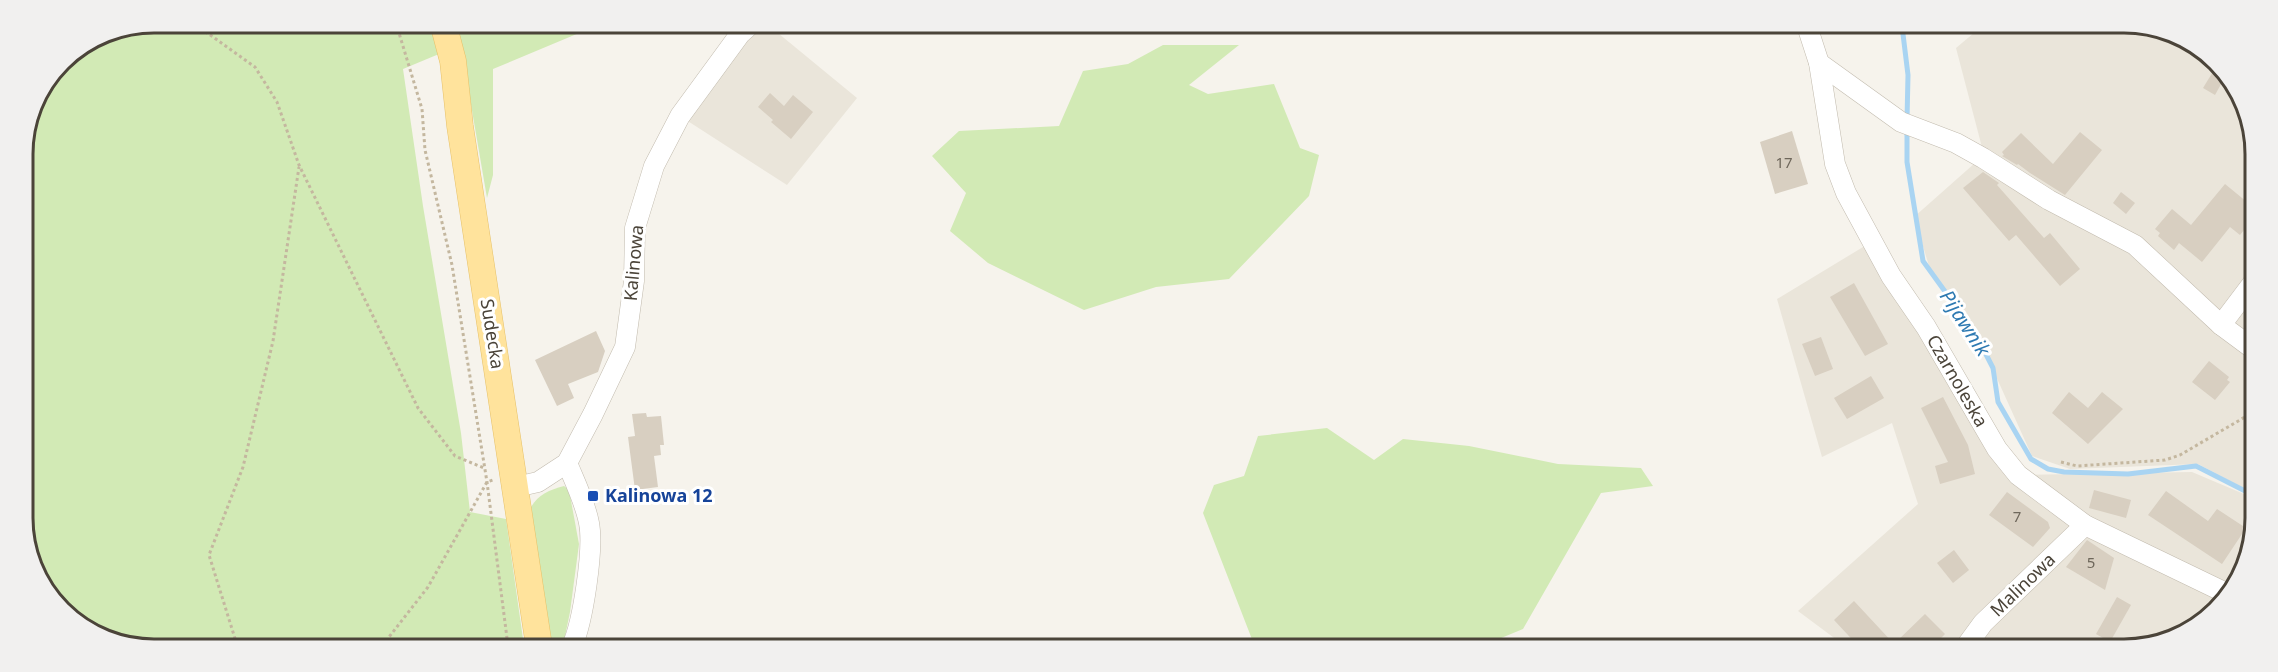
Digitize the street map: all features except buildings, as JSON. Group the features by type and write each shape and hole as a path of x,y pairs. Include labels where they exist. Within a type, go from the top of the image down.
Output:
{"main road":[{"name":"Sudecka","path":"446,33 453,61 460,126 537,639"}],"street":[{"name":"Kalinowa","path":"567,463 625,347 634,281 635,228 654,166 680,116 741,33"},
{"name":"Czarnoleska","path":"1809,33 1819,63 1835,164 1846,193 1891,276 1926,327 1997,449 2018,475 2085,525 2221,591"},
{"path":"1819,63 1901,122 1956,144 1983,158 2049,200 2135,245 2221,325 2245,343"},
{"path":"2221,325 2245,293"},
{"path":"516,487 538,482 567,463 582,499 589,524 590,548 585,590 574,639"},
{"name":"Malinowa","path":"1971,639 1983,623 2085,525"}],"path":[{"path":"207,33 255,67 277,102 299,165 418,408 455,456 484,468"},
{"path":"399,33 422,109 425,150 452,265 487,482 507,639"},
{"path":"235,639 209,555 243,467 273,341 299,165"},
{"path":"2061,462 2077,466 2173,458 2245,417"},
{"path":"387,639 428,587 487,482"}],"shaded area":[{"path":"739,33 778,33 857,98 787,185 680,116 740,35"},
{"path":"1974,33 2140,34 2170,42 2191,53 2215,74 2225,87 2239,115 2245,146 2245,489 2198,464 2070,469 2032,456 1990,363 1930,269 1914,217 1984,155 1956,48"},
{"path":"1873,241 2018,475 2192,472 2245,494 2244,534 2236,564 2229,578 2215,598 2191,619 2163,633 2147,637 2132,639 1836,639 1798,611 1918,504 1892,423 1822,457 1777,299"}],"green space":[{"path":"146,33 438,33 439,54 403,69 423,206 461,433 470,512 506,519 523,639 138,638 108,630 80,614 68,604 45,571 39,557 33,526 33,146 37,123 45,101 68,68 101,45 115,39"},
{"path":"459,33 579,33 493,69 493,175 487,198"},
{"path":"1163,45 1239,45 1189,85 1208,94 1274,84 1300,148 1319,155 1309,196 1229,279 1156,287 1084,310 988,263 950,231 966,193 932,156 959,131 1059,126 1083,71 1128,64"},
{"path":"1327,428 1374,460 1403,439 1469,446 1558,464 1641,468 1653,486 1601,493 1523,629 1499,639 1252,639 1203,513 1214,485 1244,476 1258,436"},
{"path":"564,486 569,490 579,544 564,639 547,639 531,507 537,499"}],"waterway":[{"name":"Pijawnik","path":"1903,33 1908,75 1907,120"},
{"name":"Pijawnik","path":"1907,130 1907,162 1923,261 1975,333 1993,368 1998,402 2031,459 2048,469 2064,472 2128,474 2196,466 2245,491"}],"place":[{"name":"Kalinowa 12","path":"593,496"}]}
